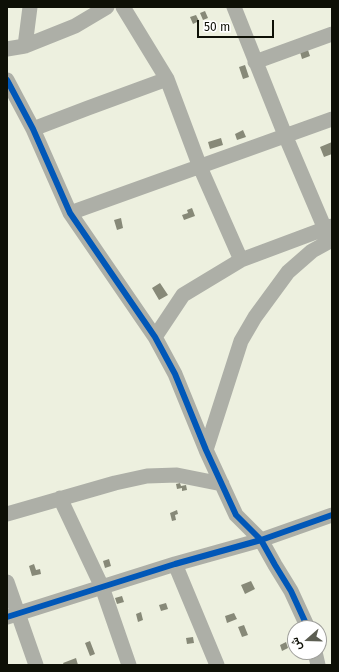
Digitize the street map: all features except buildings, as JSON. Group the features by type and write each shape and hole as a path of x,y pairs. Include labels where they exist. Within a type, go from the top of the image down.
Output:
{"street":[{"path":"26,46 30,7"},
{"path":"7,49 26,46 75,26 107,7"},
{"path":"123,7 167,79 200,167 241,260"},
{"path":"234,7 285,136 330,232"},
{"path":"256,62 332,34"},
{"path":"33,129 167,79"},
{"path":"7,80 33,129 70,213 155,337 175,374 206,450 236,515 261,540 291,591 304,620"},
{"path":"70,213 332,119"},
{"path":"155,337 184,295 241,260 330,232"},
{"path":"206,450 241,341 255,317 288,272 330,232"},
{"path":"7,514 115,483 147,476 177,475 222,484"},
{"path":"60,498 102,587 129,665"},
{"path":"12,615 175,564 261,540 332,515"},
{"path":"175,564 217,665"},
{"path":"7,582 12,615 36,665"}],"cycle path":[{"path":"7,80 33,129 70,213 155,337 175,374 206,450 236,515 261,540 291,591 304,620"},
{"path":"7,617 175,564 261,540 332,515"}]}
